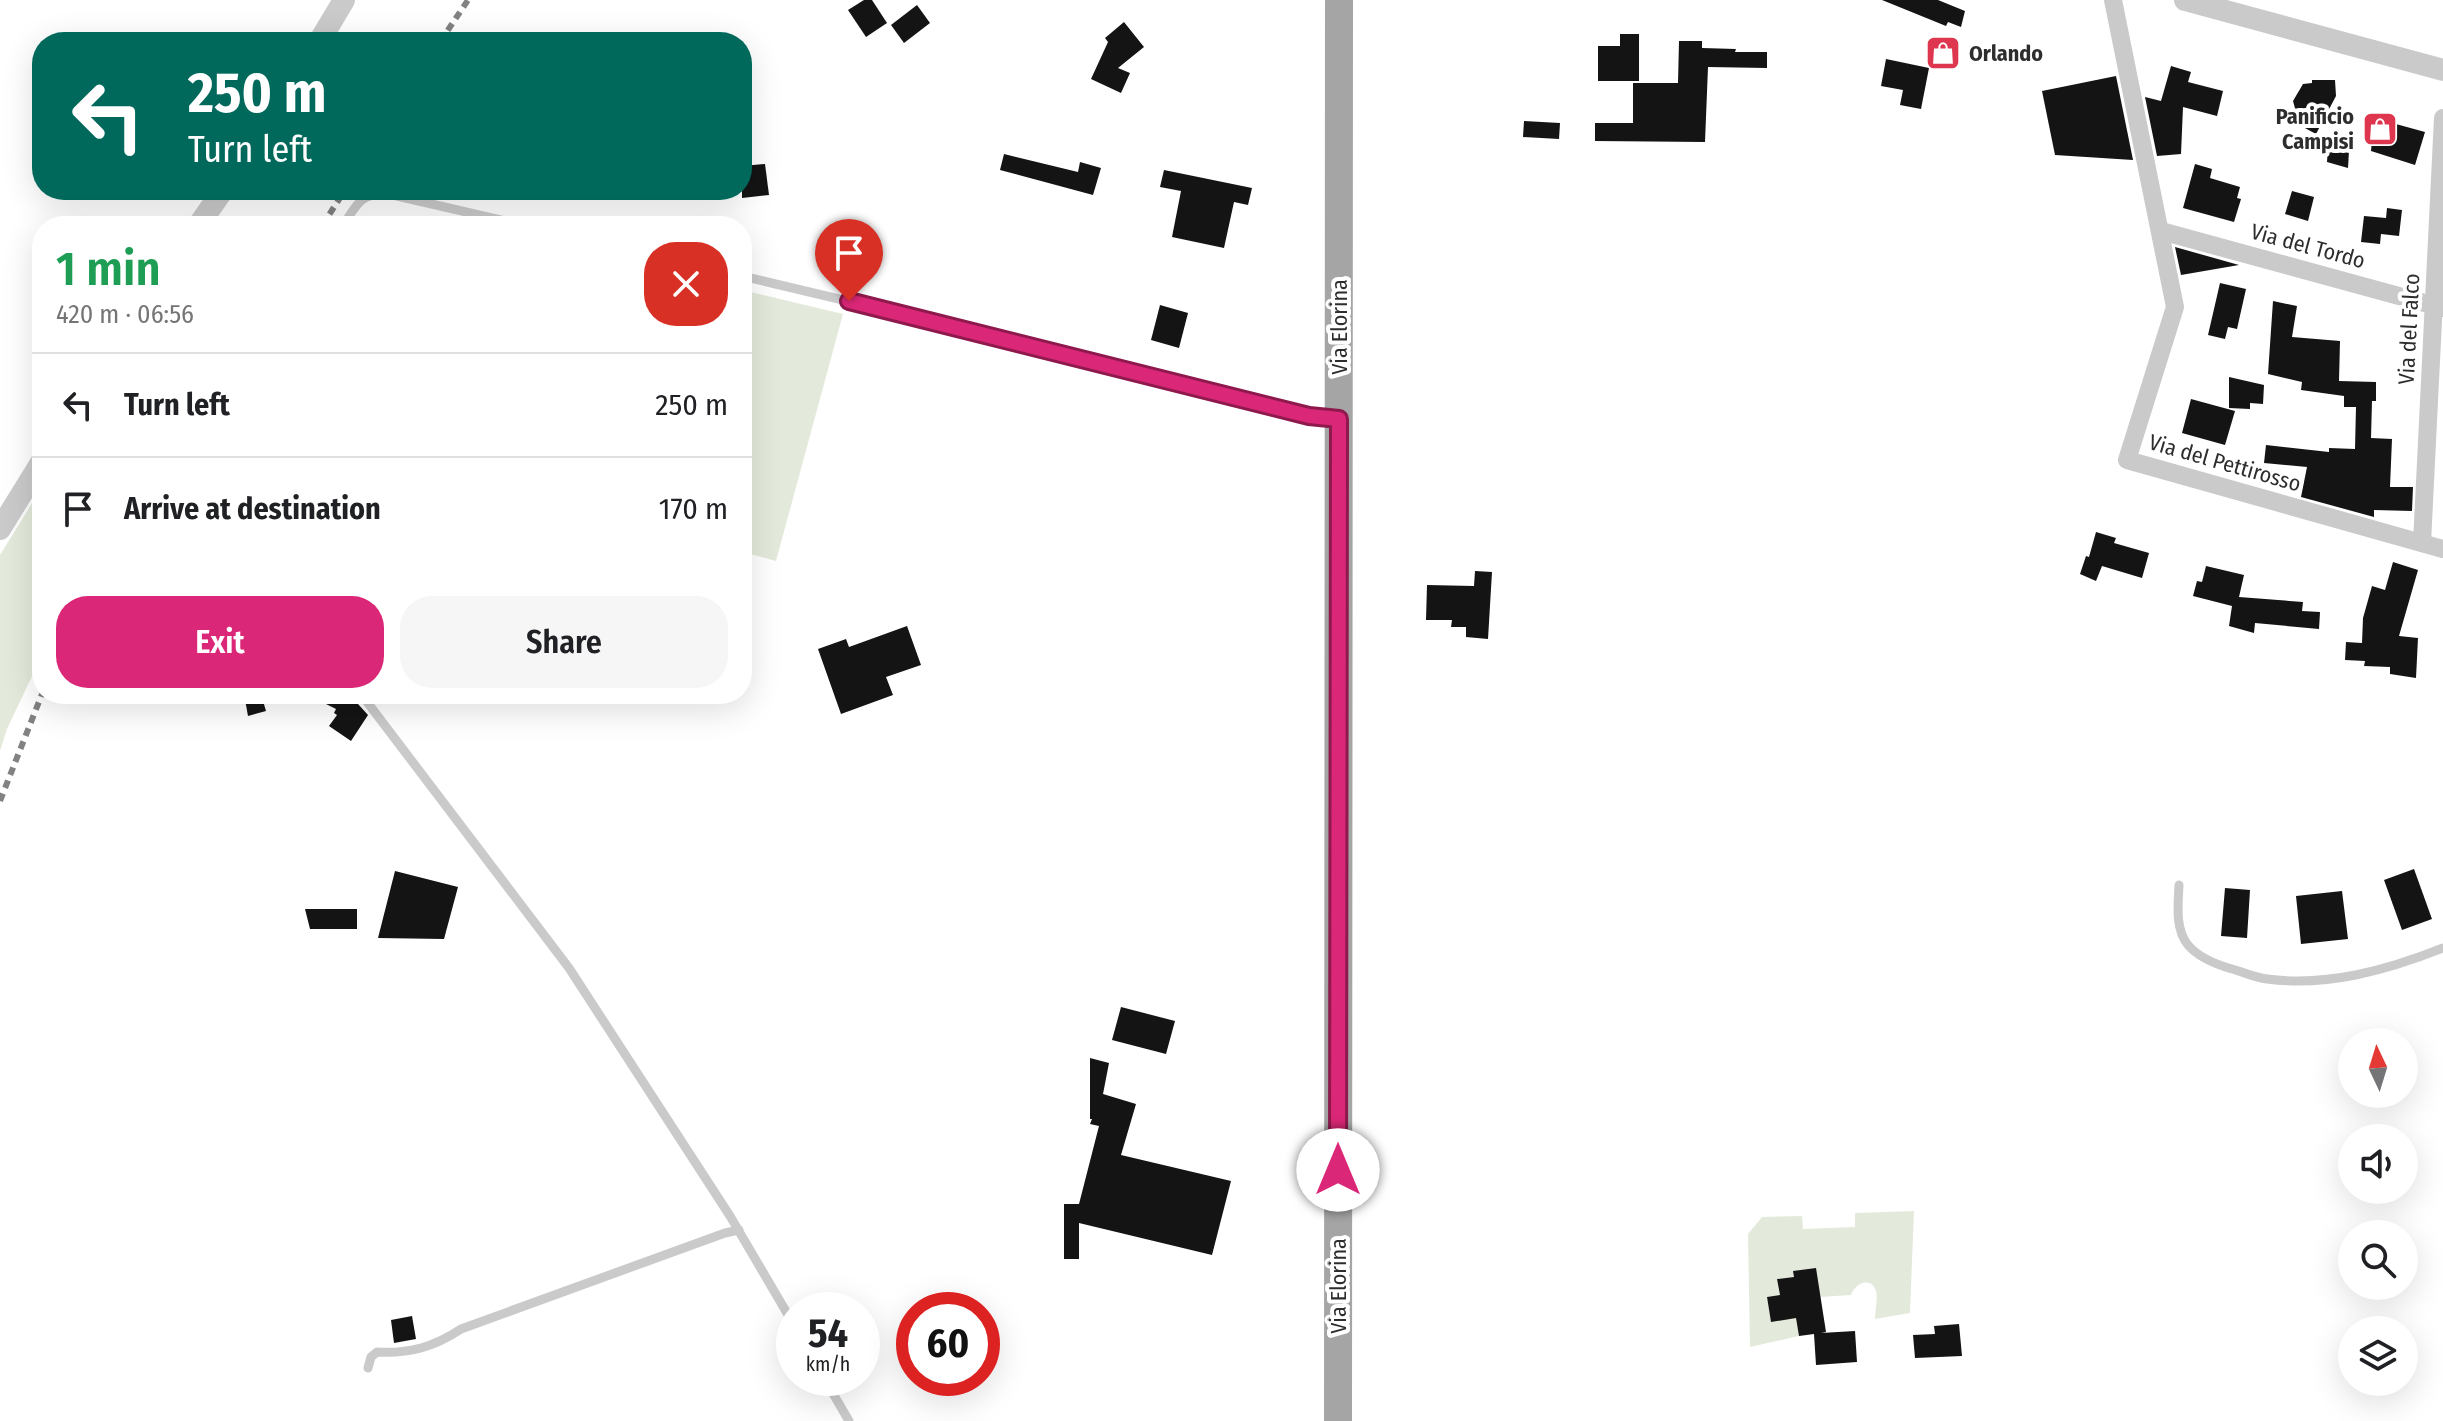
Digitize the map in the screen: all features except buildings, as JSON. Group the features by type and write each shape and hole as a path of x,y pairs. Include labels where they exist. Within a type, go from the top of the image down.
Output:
{"main road":[{"name":"Via Elorina","path":"1338,1421 1339,0"}],"street":[{"path":"325,32 344,0"},
{"name":"Via del Pettirosso","path":"2113,0 2175,307 2127,460 2443,549"},
{"path":"2185,0 2443,70"},
{"name":"Via del Falco","path":"2422,543 2439,307 2443,118"},
{"name":"Via del Tordo","path":"2161,231 2439,307"},
{"path":"0,529 32,479"}],"lane":[{"path":"350,216 362,200"},
{"path":"414,200 484,216"},
{"path":"752,278 1309,416 1339,419"},
{"path":"369,704 569,968 739,1230 776,1294"},
{"path":"2179,885 2178,921 2188,945 2216,964 2265,979 2311,982 2352,975 2410,961 2443,948"},
{"path":"368,1368 371,1357 377,1352 408,1352 427,1348 461,1329 739,1230"},
{"path":"834,1396 849,1421"}],"green space":[{"path":"752,292 843,314 776,561 752,555"},
{"path":"32,503 32,676 0,751 0,555"},
{"path":"1914,1211 1910,1313 1875,1319 1876,1291 1871,1284 1863,1283 1851,1295 1820,1297 1794,1277 1777,1279 1780,1295 1767,1297 1771,1321 1784,1320 1796,1314 1799,1336 1750,1347 1748,1234 1762,1217 1802,1216 1803,1229 1855,1227 1855,1213"}],"railway":[{"path":"447,32 468,0"},
{"path":"328,216 339,200"},
{"path":"0,801 38,704"}],"place":[{"name":"Orlando","path":"1943,53"},
{"name":"Panificio Campisi","path":"2380,129"}],"route":[{"path":"849,301 1309,416 1339,419 1338,1170"}]}
